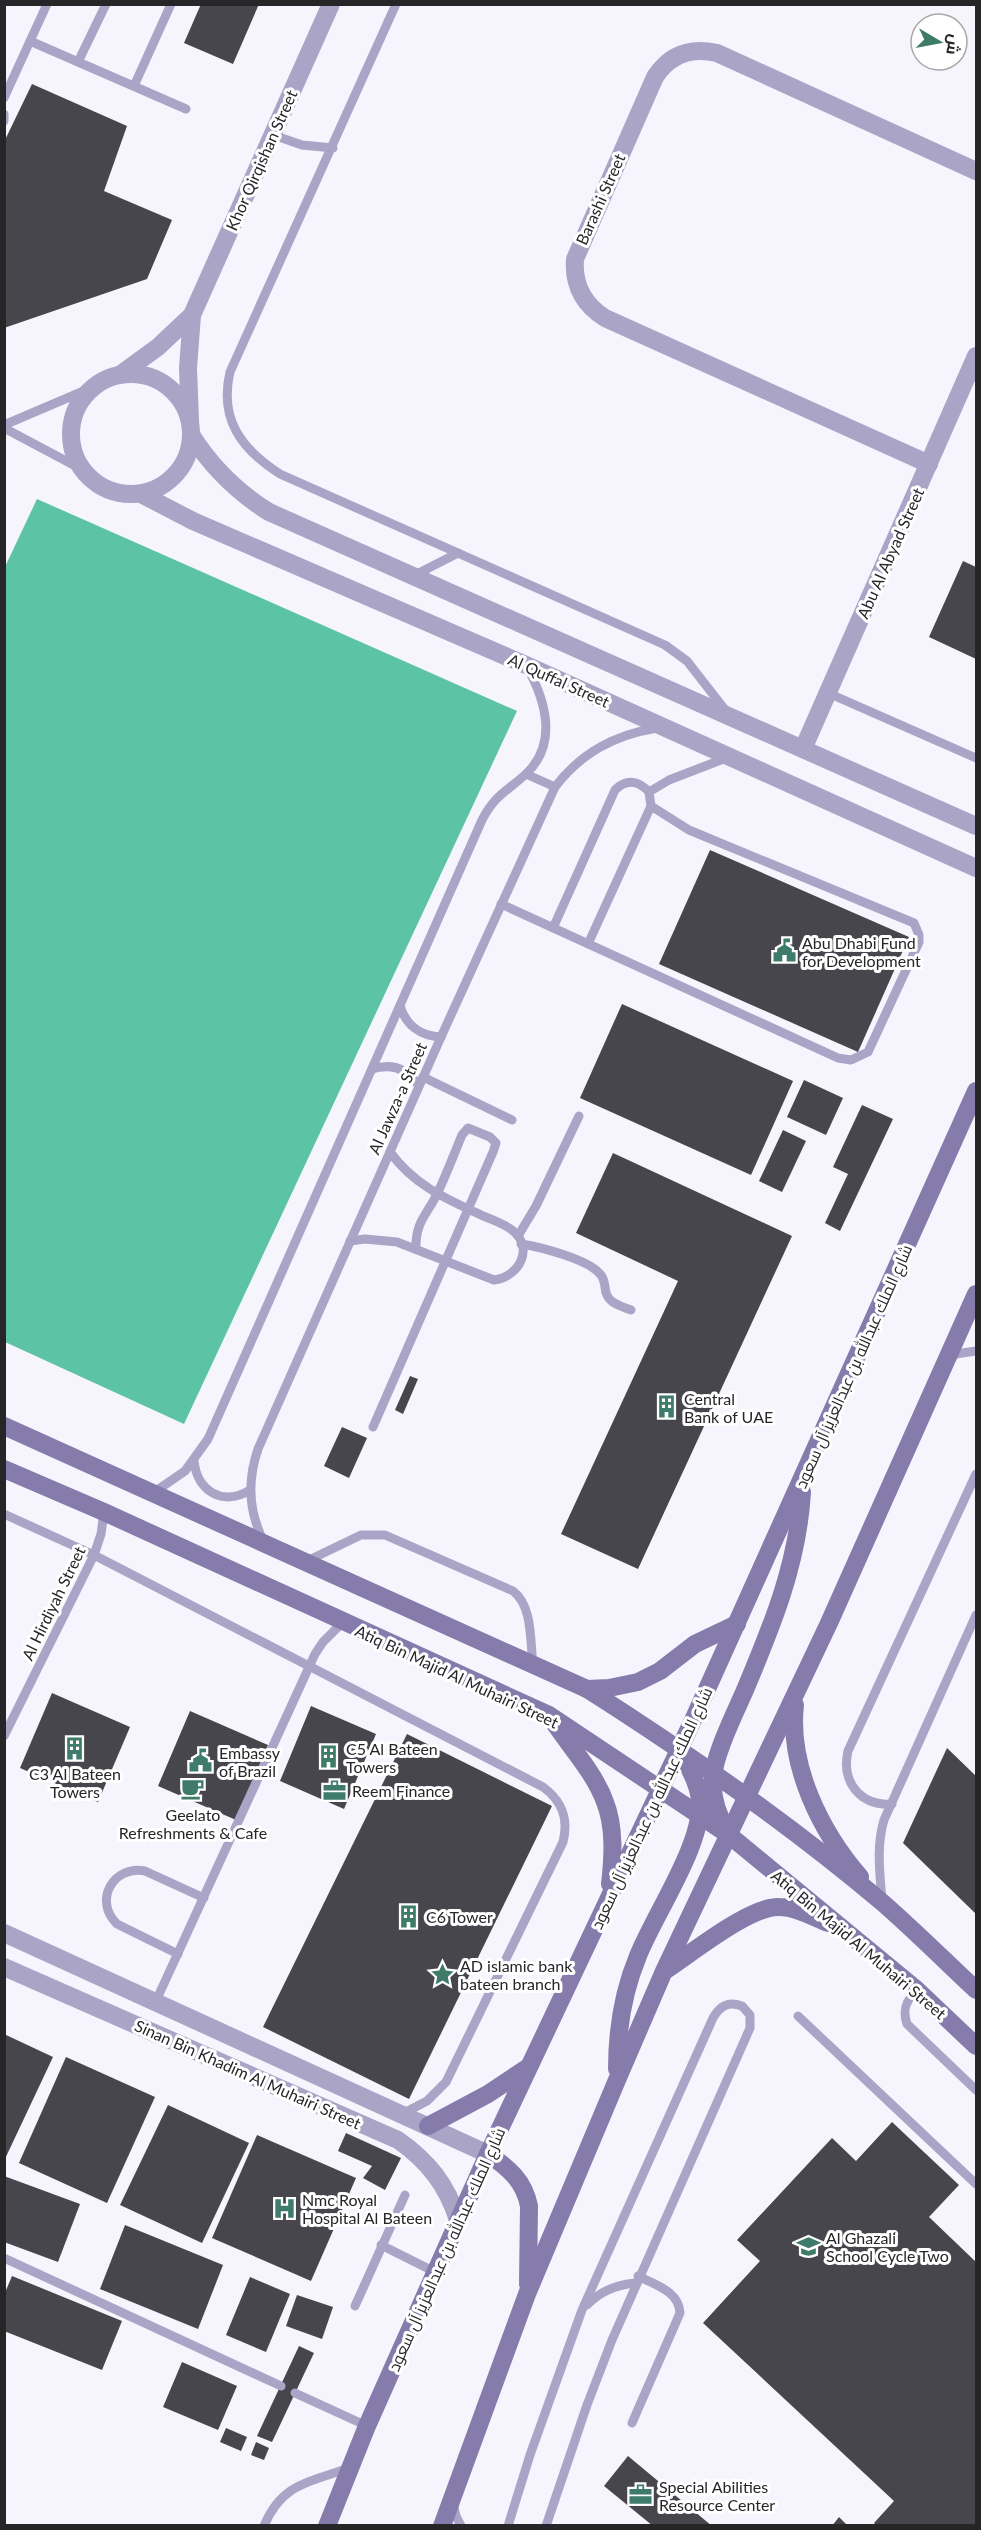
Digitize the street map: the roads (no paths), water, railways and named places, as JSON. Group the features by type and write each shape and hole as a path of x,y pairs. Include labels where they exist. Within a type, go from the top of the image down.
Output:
{"main road":[{"name":"شارع الملك عبدالله بن عبدالعزيز آل سعود","path":"327,2526 349,2468 458,2220 737,1624 976,1091"},
{"path":"442,2526 527,2295 664,1971 799,1686 976,1294"},
{"path":"4,1426 587,1689 713,1774 882,1903 976,1990"},
{"name":"Atiq Bin Majid Al Muhairi Street","path":"4,1470 104,1512 549,1715 729,1835 917,1990 976,2046"},
{"path":"729,1835 716,1806 713,1774 781,1601 797,1540 802,1479"},
{"path":"587,1689 609,1688 638,1682 660,1671 695,1644 737,1624"},
{"path":"799,1686 793,1721 794,1740 804,1778 814,1803 840,1850 882,1903"},
{"path":"549,1715 590,1774 606,1802 612,1849 609,1897"},
{"path":"617,2080 619,2030 630,1980 638,1956 688,1851 700,1816 700,1799 696,1781 678,1750"},
{"path":"664,1971 734,1925 771,1907 802,1912 848,1932"},
{"path":"428,2126 488,2094 529,2067"},
{"path":"488,2154 516,2176 527,2196 529,2206 527,2295"}],"street":[{"name":"Khor Qirqishan Street","path":"191,429 188,368 192,315 331,4"},
{"name":"Barashi Street","path":"929,464 605,318 595,312 580,294 574,271 575,259 655,77 671,59 693,50 717,53 976,171"},
{"name":"Khor Qirqishan Street","path":"121,375 158,347 192,315"},
{"name":"Abu Al Abyad Street","path":"803,749 976,356"},
{"path":"191,429 189,453 171,480 157,489 141,494 124,494 109,490 94,482 83,470 74,450 71,427 82,399 93,387 106,379 121,375 136,374 151,377 165,384 177,394 185,406 191,429 218,472 251,501 269,512 976,826"},
{"name":"Al Quffal Street","path":"141,494 193,520 526,665 976,868"},
{"path":"960,860 976,850"},
{"name":"Sinan Bin Khadim Al Muhairi Street","path":"4,1933 488,2154"},
{"name":"Sinan Bin Khadim Al Muhairi Street","path":"4,1967 398,2140 414,2151 439,2177 447,2190 458,2220"}],"lane":[{"path":"4,98 47,4"},
{"path":"78,62 106,4"},
{"path":"134,86 171,4"},
{"path":"396,4 230,372 226,397 236,433 254,455 280,474 665,645 687,661 731,717"},
{"path":"30,41 186,109"},
{"path":"4,114 4,121"},
{"path":"273,135 302,145 333,148"},
{"path":"4,427 93,387"},
{"path":"4,427 83,470"},
{"path":"413,576 458,553"},
{"path":"153,1493 175,1480 194,1461 213,1428 489,807 504,790 526,774 539,756 546,730 543,701 526,665"},
{"path":"828,693 976,758"},
{"name":"Al Jawza-a Street","path":"265,1544 254,1518 250,1490 252,1469 258,1449 555,787 567,771 595,748 628,734 663,727"},
{"path":"650,792 669,780 729,757"},
{"path":"526,774 555,787"},
{"path":"553,928 615,790 626,783 639,783 650,792 651,806 588,944"},
{"path":"501,904 844,1060 857,1059 868,1052 876,1025 919,942 920,935 914,923 689,830 651,806"},
{"path":"400,1006 403,1015 415,1029 441,1037"},
{"path":"372,1069 387,1066 403,1070 419,1086"},
{"path":"423,1077 512,1120"},
{"path":"350,1241 381,1239 416,1249 486,1278 503,1279 517,1269 523,1253 520,1240 579,1116"},
{"path":"373,1427 493,1152 496,1143 490,1137 468,1128 462,1135 437,1194 421,1219 416,1249"},
{"path":"390,1152 409,1175 437,1194 511,1230 520,1240 592,1268 603,1278 609,1301 631,1310"},
{"path":"949,1355 976,1351"},
{"path":"194,1461 199,1480 213,1494 232,1497 250,1490"},
{"path":"892,1804 871,1803 855,1791 846,1772 848,1751 976,1474"},
{"name":"Al Hirdiyah Street","path":"4,1736 94,1555 101,1534 104,1512"},
{"path":"4,1514 94,1555 543,1787 558,1801 566,1821 566,1831 558,1852 446,2082 427,2101 402,2114"},
{"path":"305,1562 361,1535 385,1535 513,1591 526,1608 533,1665"},
{"path":"882,1903 878,1855 880,1836 976,1616"},
{"path":"156,2001 309,1667 323,1642 343,1622"},
{"path":"178,1954 117,1924 109,1916 106,1906 109,1886 116,1877 135,1869 145,1871 204,1898"},
{"path":"917,1990 911,1995 904,2009 911,2031 976,2090"},
{"path":"508,2526 530,2455 582,2310 713,2018 722,2006 728,2003 742,2006 750,2015 750,2028 637,2280 587,2404 546,2526"},
{"path":"798,2016 976,2184"},
{"path":"354,2306 405,2195"},
{"path":"381,2245 435,2272"},
{"path":"4,2258 281,2386"},
{"path":"582,2310 600,2294 637,2280 672,2295 677,2300 680,2313 632,2423"},
{"path":"295,2393 367,2426"},
{"path":"264,2526 271,2509 286,2492 349,2468"},
{"path":"453,2497 456,2516 461,2526"}],"place":[{"name":"Abu Dhabi Fund for Development","path":"784,951"},
{"name":"Central Bank of UAE","path":"666,1407"},
{"name":"C3 Al Bateen Towers","path":"75,1748"},
{"name":"C5 Al Bateen Towers","path":"328,1757"},
{"name":"Embassy of Brazil","path":"201,1761"},
{"name":"Geelato Refreshments & Cafe","path":"193,1789"},
{"name":"Reem Finance","path":"334,1790"},
{"name":"C6 Tower","path":"408,1916"},
{"name":"AD islamic bank bateen branch","path":"442,1974"},
{"name":"Nmc Royal Hospital Al Bateen","path":"284,2208"},
{"name":"Al Ghazali School Cycle Two","path":"808,2246"},
{"name":"Special Abilities Resource Center","path":"641,2495"}]}
